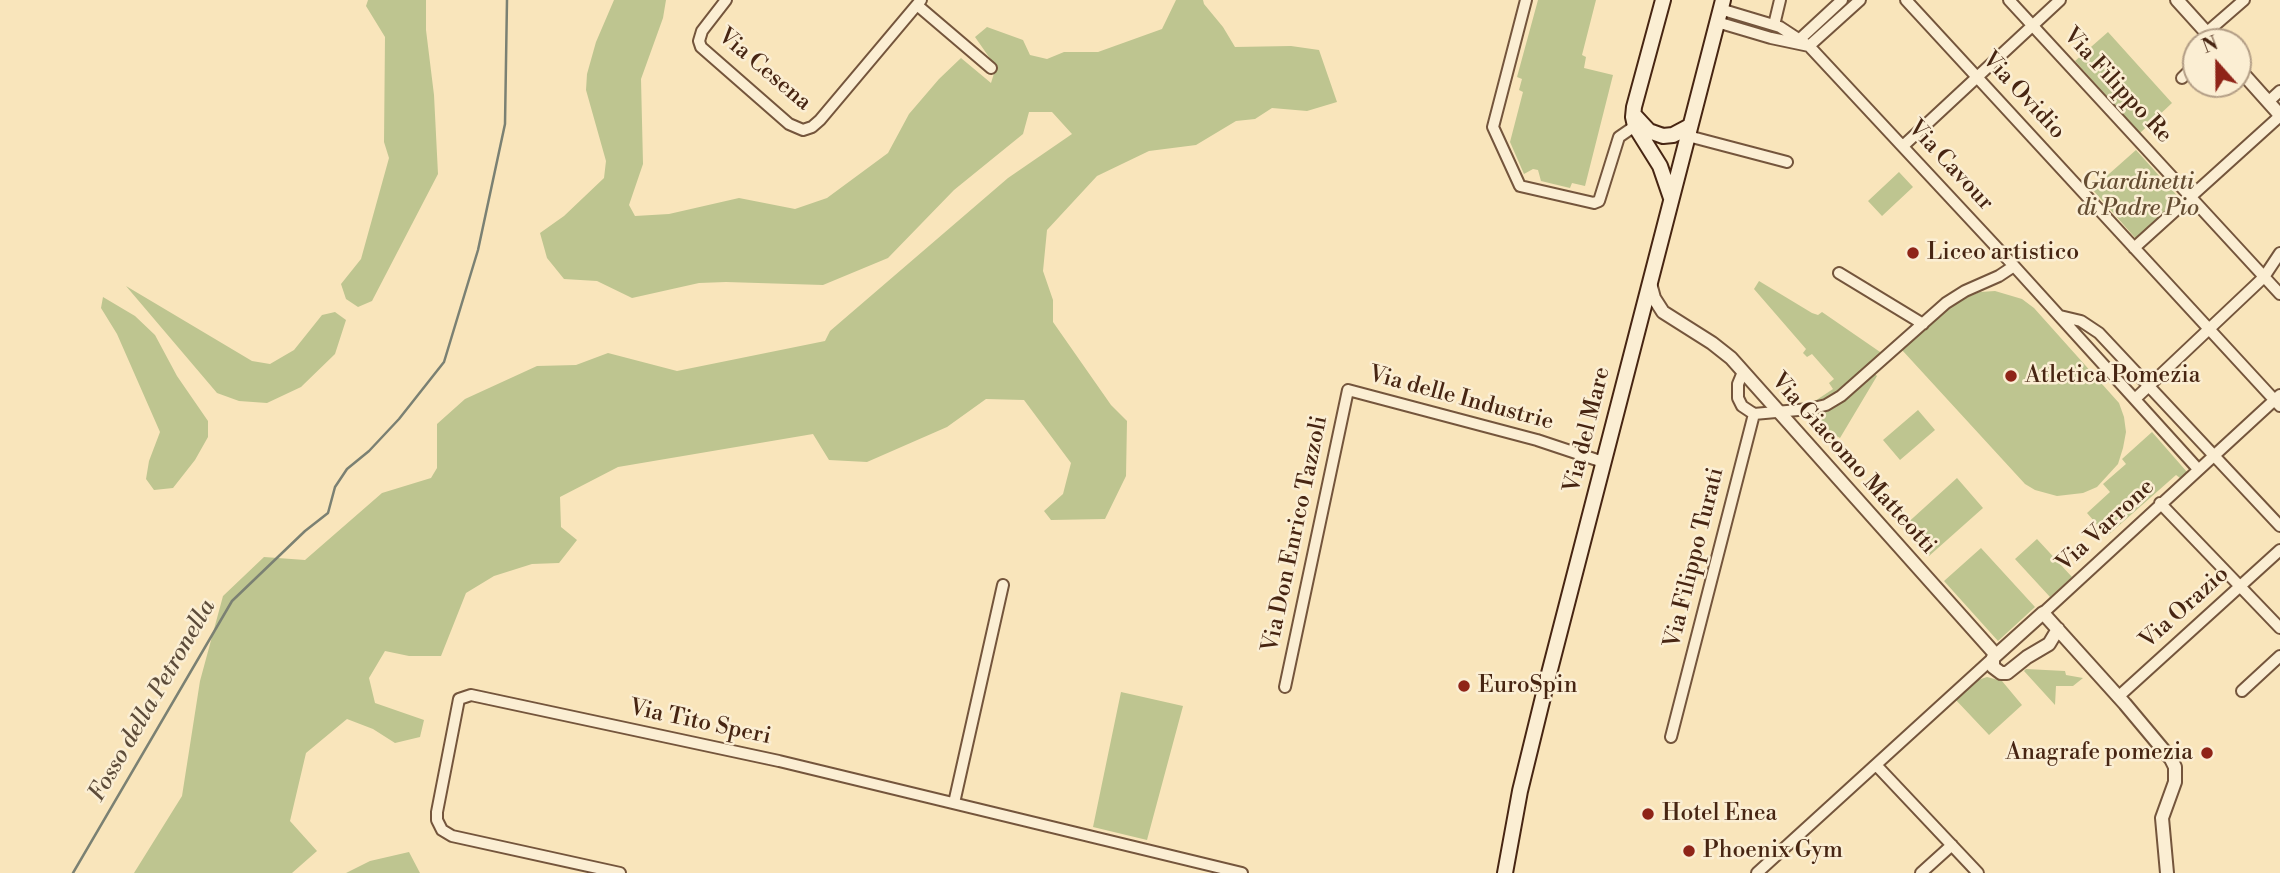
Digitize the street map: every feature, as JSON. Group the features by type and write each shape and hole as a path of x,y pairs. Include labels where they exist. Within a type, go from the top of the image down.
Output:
{"main road":[{"path":"1663,0 1634,120 1660,166 1671,200"},
{"name":"Via del Mare","path":"1505,873 1527,760 1720,10"},
{"path":"1634,120 1663,136 1689,131"},
{"path":"1660,166 1672,164 1682,156"},
{"path":"1660,166 1677,178"}],"street":[{"name":"Via Cesena","path":"726,0 702,31 699,41 701,47 789,124 803,130 820,120 919,2"},
{"path":"1526,0 1493,127 1520,186 1594,203 1599,201 1619,137 1634,120"},
{"path":"1774,25 1780,0"},
{"path":"1804,43 1842,0"},
{"path":"1720,10 1776,39 1804,43 1860,0"},
{"name":"Via Ovidio","path":"1906,0 2278,400"},
{"name":"Via Filippo Re","path":"2009,0 2280,294"},
{"path":"1903,146 2060,0"},
{"path":"2177,0 2203,28"},
{"path":"2219,28 2244,0"},
{"path":"919,2 991,68"},
{"name":"Via Cavour","path":"1720,10 1774,25 1804,43 2014,266 2198,469"},
{"path":"2134,248 2280,116 2252,84"},
{"path":"2268,102 2280,91"},
{"path":"1689,131 1787,162"},
{"path":"2135,399 2264,277 2280,253"},
{"path":"1743,372 1737,394 1742,406 1754,414 1816,408 1835,400 1956,296 1996,278 2014,266"},
{"path":"1839,273 1923,324"},
{"path":"1650,283 1657,303 1667,316"},
{"path":"1637,328 1653,317 1667,316"},
{"name":"Via Giacomo Matteotti","path":"1667,316 1712,343 1743,372 1994,656 1993,667 2004,674"},
{"path":"2060,316 2081,321 2095,329 2280,526"},
{"name":"Via delle Industrie","path":"1348,390 1537,440 1603,462"},
{"name":"Via Don Enrico Tazzoli","path":"1285,687 1348,390"},
{"name":"Via Varrone","path":"1757,873 1877,766 2198,469 2278,400"},
{"name":"Via Filippo Turati","path":"1671,737 1754,414"},
{"path":"2161,503 2280,628"},
{"name":"Via Orazio","path":"2118,697 2280,550"},
{"path":"954,803 1003,585"},
{"path":"2043,612 2171,759 2175,767 2175,782 2162,818 2167,873"},
{"path":"2004,674 2044,647 2058,629"},
{"path":"2044,647 2068,652 2087,663"},
{"path":"2242,691 2280,656"},
{"name":"Via Varrone","path":"1961,687 1982,676 2004,674"},
{"name":"Via Tito Speri","path":"620,873 452,836 442,830 437,821 437,811 459,699 469,695 797,765 1242,873"},
{"path":"1877,766 1978,873"},
{"path":"1921,873 1952,845"}],"green space":[{"path":"368,0 426,0 438,174 372,301 358,307 346,299 341,284 361,259 389,158 384,142 385,37 366,6"},
{"path":"614,0 666,0 663,18 641,79 643,164 629,205 635,216 669,214 739,198 795,209 827,198 888,153 909,114 961,58 991,83 996,67 975,37 987,27 1023,40 1030,55 1047,59 1064,52 1098,52 1162,29 1176,0 1203,0 1235,47 1291,46 1319,50 1337,102 1307,111 1272,108 1255,119 1236,121 1196,145 1149,151 1097,176 1047,230 1043,271 1053,300 1053,322 1111,405 1127,421 1126,476 1105,519 1051,520 1044,511 1063,494 1071,463 1024,400 986,399 947,427 867,462 829,460 813,434 618,467 560,497 561,527 577,540 559,563 532,564 494,576 466,593 441,656 409,656 385,651 369,678 375,703 424,720 420,737 395,743 373,729 347,719 306,753 290,821 317,851 292,873 134,873 182,796 200,681 223,596 264,557 305,560 382,493 431,478 437,468 437,424 465,399 537,366 576,365 608,353 677,371 825,341 830,331 1008,178 1072,134 1052,112 1029,112 1023,134 954,190 888,258 823,285 699,283 632,298 597,281 564,279 547,258 540,233 564,216 604,178 606,161 586,90 587,74 596,42"},
{"path":"1538,0 1596,0 1582,55 1586,57 1584,68 1613,75 1585,186 1572,183 1570,188 1541,181 1538,170 1533,169 1524,174 1510,142 1523,92 1519,90 1522,79 1517,77"},
{"path":"2108,32 2172,103 2140,133 2075,61"},
{"name":"Giardinetti di Padre Pio","path":"2136,150 2182,201 2138,241 2092,189"},
{"path":"1899,172 1913,187 1882,216 1868,201"},
{"path":"1759,281 1812,313 1818,315 1822,312 1883,354 1829,400 1802,405 1815,401 1833,389 1829,383 1834,379 1812,354 1807,357 1803,353 1806,349 1754,289"},
{"path":"126,286 252,361 270,364 294,350 322,315 335,312 346,320 335,354 301,387 267,403 239,401 217,393"},
{"name":"Atletica Pomezia","path":"1995,291 2022,299 2034,308 2119,403 2126,432 2123,448 2118,464 2097,487 2083,493 2057,496 2035,490 2025,484 1902,350 1954,303 1980,292"},
{"path":"103,297 135,316 155,335 177,376 208,421 208,437 195,460 173,488 154,490 146,479 149,461 160,432 117,334 101,308"},
{"path":"1874,373 1877,376 1840,438 1803,416 1834,408"},
{"path":"1918,410 1935,430 1900,460 1883,440"},
{"path":"2152,432 2187,472 2180,478 2176,475 2107,536 2087,513 2110,492 2103,484 2126,464 2122,459"},
{"path":"1957,478 1983,508 1929,556 1903,527"},
{"path":"2037,539 2072,577 2050,597 2015,559"},
{"path":"1981,548 2035,607 1998,641 1944,581"},
{"path":"2024,671 2065,671 2066,675 2083,678 2073,686 2056,686 2055,705"},
{"path":"1987,677 2002,681 2022,705 1989,735 1954,698 1972,682"},
{"path":"1121,692 1183,706 1147,840 1093,827"},
{"path":"409,852 420,873 346,873 370,861"}],"waterway":[{"name":"Fosso della Petronella","path":"73,873 232,601 305,531 328,513 335,487 347,469 369,451 399,419 444,362 478,250 505,124 507,0"}],"place":[{"name":"Liceo artistico","path":"1913,253"},
{"name":"Atletica Pomezia","path":"2011,376"},
{"name":"EuroSpin","path":"1464,686"},
{"name":"Anagrafe pomezia","path":"2207,753"},
{"name":"Hotel Enea","path":"1648,814"},
{"name":"Phoenix Gym","path":"1689,851"}]}
